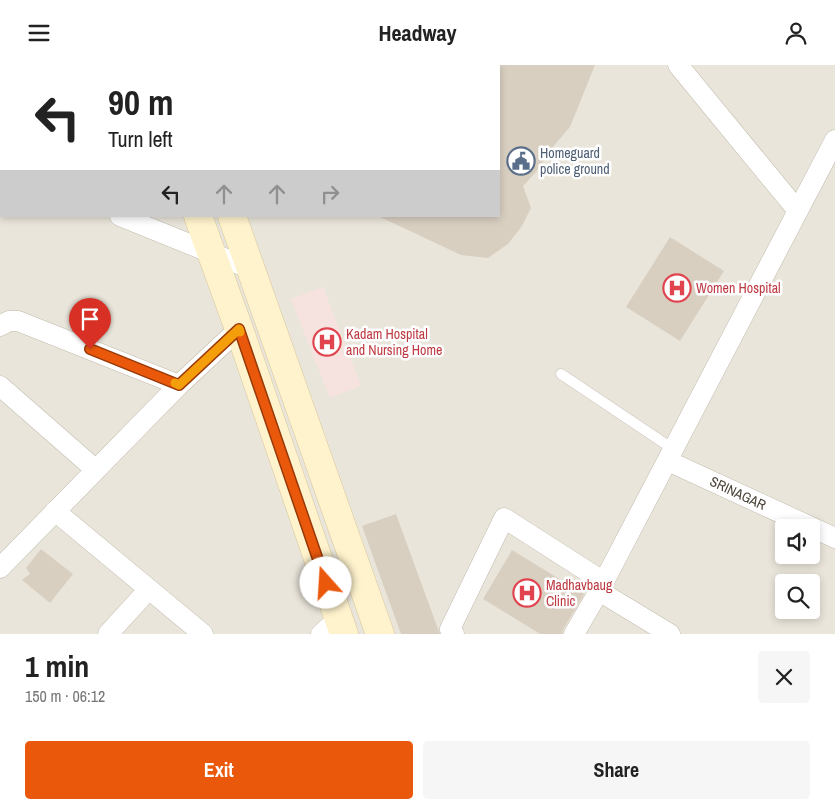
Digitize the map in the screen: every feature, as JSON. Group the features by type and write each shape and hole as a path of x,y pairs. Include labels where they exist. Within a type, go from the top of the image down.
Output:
{"main road":[{"path":"198,217 239,329 335,629"},
{"path":"232,217 380,634"}],"street":[{"path":"678,65 798,211"},
{"path":"574,634 602,587 835,140"},
{"path":"122,217 251,269"},
{"path":"0,326 9,321 18,321 179,385"},
{"path":"2,562 179,385 239,329"},
{"path":"0,387 96,470"},
{"name":"SRINAGAR","path":"670,455 835,538"},
{"path":"55,511 203,634"},
{"path":"454,634 450,629 504,518 670,634"},
{"path":"108,634 149,589"}],"lane":[{"path":"561,374 670,455"}],"shaded area":[{"path":"500,65 835,65 835,634 0,634 0,217 500,217"},
{"path":"323,287 361,386 330,398 291,299"}],"building":[{"name":"Homeguard police ground","path":"500,65 595,65 570,127 523,186 531,208 522,226 508,244 488,258 461,255 380,217 500,217"},
{"path":"670,237 724,271 680,341 626,307"},
{"path":"396,514 440,634 401,634 362,526"},
{"path":"41,549 73,574 50,603 22,580 30,574 26,568"},
{"path":"512,550 584,594 562,634 540,634 483,599"}],"slow traffic":[{"path":"175,383 179,385 239,329 240,332"}],"place":[{"name":"Homeguard police ground","path":"521,161"},
{"name":"Women Hospital","path":"677,288"},
{"name":"Kadam Hospital and Nursing Home","path":"327,342"},
{"name":"Madhavbaug Clinic","path":"527,593"}],"route":[{"path":"90,349 179,385 239,329 326,583"}]}
